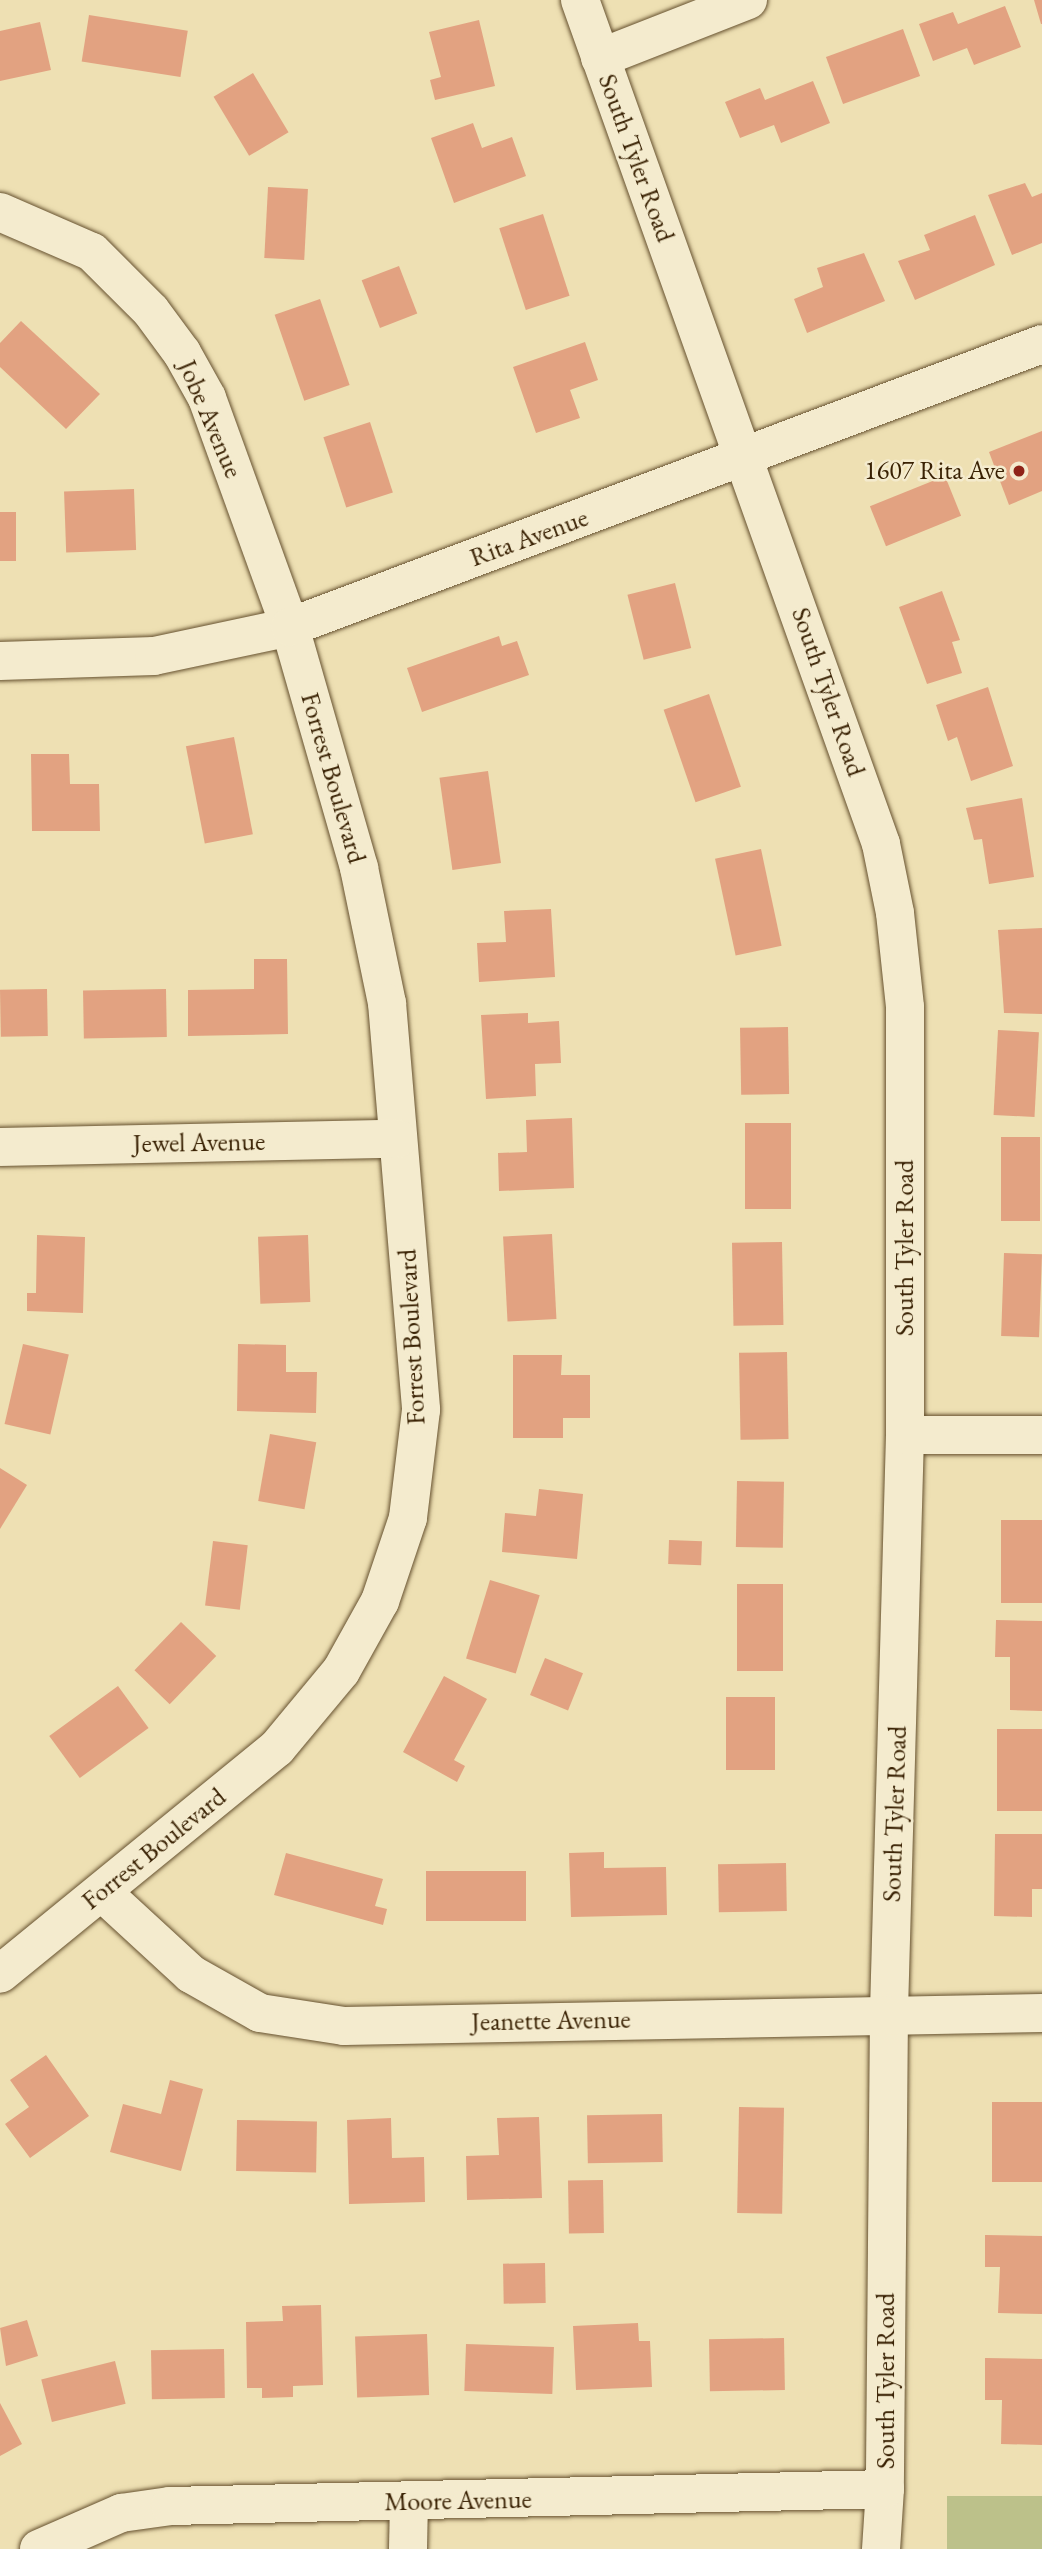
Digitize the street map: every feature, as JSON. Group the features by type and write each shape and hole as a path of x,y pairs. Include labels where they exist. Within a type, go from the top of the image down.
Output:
{"street":[{"name":"South Tyler Road","path":"580,0 746,457 881,844 895,913 905,1007 905,1435 889,2013 886,2489 881,2549"},
{"path":"600,58 748,0"},
{"name":"Jobe Avenue","path":"0,212 92,252 151,311 182,353 207,398 290,627"},
{"name":"Rita Avenue","path":"0,661 154,656 290,627 1042,344"},
{"name":"Forrest Boulevard","path":"0,1974 103,1893 277,1748 341,1671 380,1601 408,1518 421,1410 387,1003 359,868 290,627"},
{"name":"Jewel Avenue","path":"0,1147 397,1139"},
{"path":"905,1435 1042,1435"},
{"name":"Jeanette Avenue","path":"103,1893 202,1981 260,2013 344,2026 889,2013 1042,2013"},
{"name":"Moore Avenue","path":"38,2549 121,2513 170,2506 409,2503 886,2489"},
{"path":"408,2549 409,2503"}],"green space":[{"path":"947,2496 1042,2496 1042,2549 947,2549"}],"building":[{"path":"1034,0 1042,0 1042,24 1041,24"},
{"path":"1005,6 1021,47 974,65 967,48 933,61 919,24 953,12 958,24"},
{"path":"89,15 188,31 180,77 82,61"},
{"path":"479,20 495,86 435,100 430,80 441,77 429,32"},
{"path":"40,22 51,70 0,81 0,31"},
{"path":"903,29 920,76 843,104 826,57"},
{"path":"253,73 289,132 249,156 214,97"},
{"path":"813,81 830,123 781,143 774,125 740,138 725,102 760,88 765,100"},
{"path":"473,123 482,148 512,137 526,176 454,203 431,138"},
{"path":"1025,183 1032,197 1042,193 1042,243 1012,255 988,195"},
{"path":"268,187 308,189 304,260 264,258"},
{"path":"543,214 570,296 526,310 499,228"},
{"path":"975,215 995,265 915,300 898,261 930,250 924,235"},
{"path":"864,253 885,301 807,333 794,299 823,287 817,268"},
{"path":"399,266 417,314 380,328 362,280"},
{"path":"320,299 350,385 304,401 275,315"},
{"path":"21,321 100,394 66,429 0,367 0,343"},
{"path":"585,342 598,380 570,390 580,418 536,433 513,367"},
{"path":"370,422 393,492 346,508 323,437"},
{"name":"1607 Rita Ave","path":"1042,431 1042,491 1009,505 989,452"},
{"path":"945,476 961,516 886,546 870,506"},
{"path":"134,489 136,550 66,552 64,491"},
{"path":"0,512 16,512 16,561 0,561"},
{"path":"675,583 691,648 644,660 627,595"},
{"path":"942,591 960,640 952,642 962,673 927,684 899,607"},
{"path":"499,636 502,646 517,641 529,675 422,712 407,668"},
{"path":"988,687 1013,766 971,781 957,737 948,741 936,705"},
{"path":"709,694 741,787 696,802 664,710"},
{"path":"234,737 253,834 205,844 186,746"},
{"path":"31,754 69,754 70,784 99,784 100,831 32,831"},
{"path":"488,771 501,863 452,870 439,778"},
{"path":"1022,798 1034,877 989,884 982,839 974,840 966,808"},
{"path":"761,849 782,946 736,956 715,859"},
{"path":"551,909 555,977 479,982 477,943 506,942 504,911"},
{"path":"1042,928 1042,1014 1004,1013 998,930"},
{"path":"254,959 287,959 288,1034 188,1036 188,990 254,989"},
{"path":"47,989 48,1036 1,1037 0,990"},
{"path":"166,989 167,1037 84,1038 83,990"},
{"path":"528,1013 528,1023 559,1021 561,1063 535,1064 536,1096 486,1099 481,1015"},
{"path":"788,1027 789,1094 741,1095 740,1028"},
{"path":"998,1030 1039,1032 1034,1117 994,1115"},
{"path":"572,1118 574,1188 499,1191 498,1153 527,1152 526,1120"},
{"path":"745,1123 791,1123 791,1209 745,1209"},
{"path":"1001,1137 1040,1137 1040,1221 1001,1221"},
{"path":"552,1234 556,1319 508,1321 503,1237"},
{"path":"37,1235 85,1237 83,1313 27,1311 27,1293 36,1293"},
{"path":"308,1235 310,1302 260,1304 258,1237"},
{"path":"782,1242 783,1325 733,1326 732,1243"},
{"path":"1004,1253 1042,1254 1039,1337 1001,1336"},
{"path":"23,1344 69,1355 50,1434 5,1424"},
{"path":"238,1344 286,1345 286,1372 317,1372 316,1413 237,1411"},
{"path":"787,1352 789,1439 741,1440 739,1353"},
{"path":"513,1355 562,1355 561,1375 590,1375 590,1418 563,1418 563,1438 513,1438"},
{"path":"270,1434 316,1442 304,1509 258,1501"},
{"path":"0,1468 27,1485 0,1529"},
{"path":"737,1481 784,1482 783,1548 736,1547"},
{"path":"539,1489 583,1494 577,1559 502,1552 505,1513 536,1516"},
{"path":"1001,1520 1042,1520 1042,1603 1001,1603"},
{"path":"669,1540 702,1541 701,1565 668,1564"},
{"path":"213,1541 248,1545 240,1610 205,1606"},
{"path":"490,1580 540,1595 516,1674 466,1658"},
{"path":"737,1584 783,1584 783,1671 737,1671"},
{"path":"996,1620 1042,1621 1042,1711 1010,1710 1010,1657 995,1657"},
{"path":"181,1622 216,1656 170,1704 134,1670"},
{"path":"545,1658 583,1673 568,1710 530,1695"},
{"path":"444,1676 487,1699 454,1760 465,1766 457,1782 403,1752"},
{"path":"118,1686 149,1728 80,1778 49,1736"},
{"path":"726,1697 775,1697 775,1770 726,1770"},
{"path":"997,1729 1042,1729 1042,1811 997,1811"},
{"path":"995,1834 1042,1834 1042,1889 1032,1889 1032,1917 994,1916"},
{"path":"604,1852 604,1868 666,1867 667,1915 571,1917 569,1853"},
{"path":"286,1853 383,1879 375,1906 387,1909 383,1925 274,1895"},
{"path":"786,1863 787,1911 719,1912 718,1864"},
{"path":"426,1871 526,1871 526,1921 426,1921"},
{"path":"46,2055 89,2116 30,2158 5,2124 29,2107 10,2080"},
{"path":"170,2080 203,2089 181,2171 110,2152 123,2104 161,2114"},
{"path":"992,2102 1042,2102 1042,2182 992,2182"},
{"path":"739,2107 784,2108 782,2214 737,2213"},
{"path":"662,2114 663,2162 588,2163 587,2115"},
{"path":"539,2117 542,2198 467,2200 466,2156 499,2155 497,2118"},
{"path":"391,2118 392,2158 424,2157 425,2202 349,2204 347,2120"},
{"path":"237,2120 317,2121 316,2172 236,2171"},
{"path":"603,2180 604,2233 569,2234 568,2181"},
{"path":"985,2235 1042,2236 1042,2314 998,2313 1000,2267 985,2267"},
{"path":"545,2263 546,2303 504,2304 503,2264"},
{"path":"321,2305 323,2385 293,2386 293,2397 262,2398 262,2388 247,2388 246,2322 283,2321 282,2306"},
{"path":"27,2320 38,2356 6,2366 0,2328"},
{"path":"638,2323 639,2341 650,2341 652,2387 576,2390 573,2326"},
{"path":"427,2334 429,2395 357,2397 355,2337"},
{"path":"784,2338 785,2390 710,2391 709,2339"},
{"path":"466,2344 554,2347 552,2394 464,2391"},
{"path":"224,2349 225,2398 152,2399 151,2350"},
{"path":"985,2358 1042,2359 1042,2445 1001,2444 1002,2400 985,2400"},
{"path":"115,2361 126,2404 52,2422 41,2379"},
{"path":"0,2403 22,2444 0,2456"}],"place":[{"name":"1607 Rita Ave","path":"1019,471"}]}
